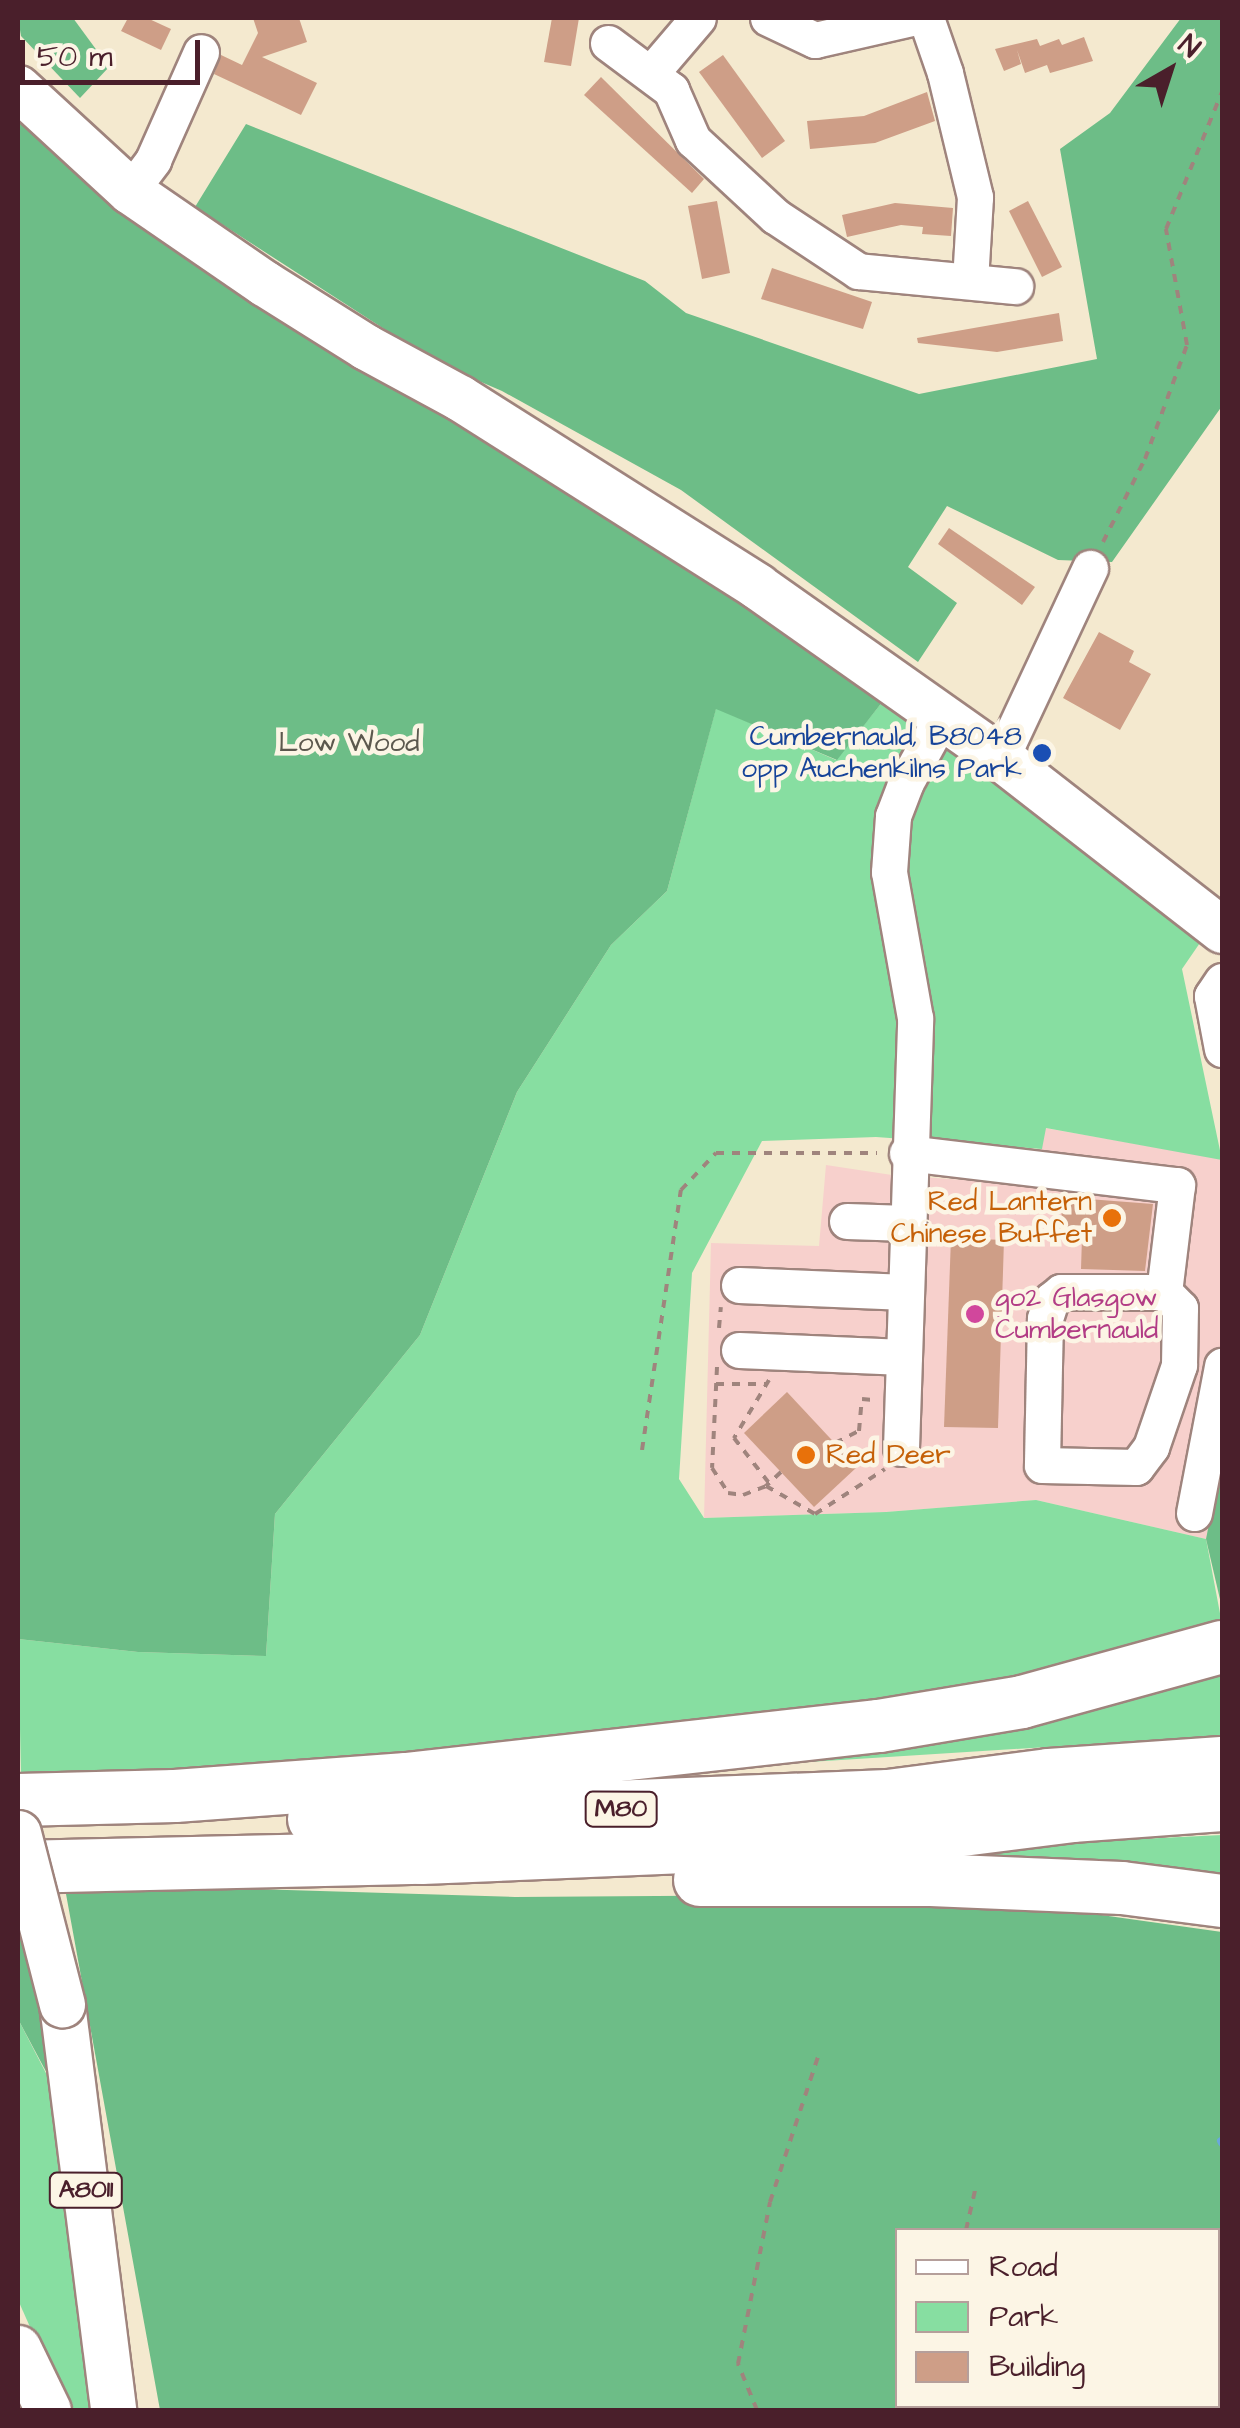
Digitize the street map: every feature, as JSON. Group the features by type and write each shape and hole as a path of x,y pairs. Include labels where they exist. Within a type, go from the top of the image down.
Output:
{"highway":[{"path":"18,1800 176,1796 406,1780 878,1726 1022,1702 1222,1647"},
{"name":"M80","path":"18,1814 164,1822 672,1806 888,1796 1049,1775 1222,1763"},
{"name":"M80","path":"18,1867 166,1866 899,1838 1072,1816 1222,1805"},
{"path":"166,1866 690,1880 932,1880 1122,1888 1222,1901"}],"main road":[{"path":"18,88 130,190 278,292 366,347 460,398 757,586 1001,758 1222,930"},
{"name":"A8011","path":"18,1833 62,2004 113,2410"},
{"path":"82,2156 138,2410"},
{"path":"18,2348 48,2410"}],"street":[{"path":"651,73 698,18"},
{"path":"768,18 815,40 911,18"},
{"path":"926,18 945,73 974,197 970,281"},
{"path":"608,43 672,90 693,140 775,216 858,271 1015,286"},
{"path":"130,190 152,160 200,52"},
{"path":"1001,758 1090,568"},
{"path":"901,1448 914,1018 889,872 890,853 894,816 906,784 943,716"},
{"path":"1222,981 1212,996 1222,1049"},
{"path":"907,1153 1177,1185 1167,1289 1180,1308 1180,1357 1151,1447 1136,1466 1042,1465 1046,1319 1050,1300 1061,1292 1167,1289"},
{"path":"846,1221 907,1223"},
{"path":"739,1285 906,1292"},
{"path":"726,1344 789,1352 904,1357"},
{"path":"1194,1513 1222,1366"}],"path":[{"path":"1090,568 1145,460 1187,345 1166,229 1222,92"},
{"path":"642,1450 680,1190 716,1154 907,1153"},
{"path":"739,1285 722,1282 726,1344 716,1384 712,1468 728,1493 742,1495 767,1484 781,1472"},
{"path":"789,1352 734,1438 767,1484 816,1514 900,1459 901,1448"},
{"path":"716,1384 766,1384"},
{"path":"835,1443 859,1431 862,1400 903,1400"},
{"path":"757,2410 738,2364 770,2202 818,2057"},
{"path":"966,2228 976,2186"}],"shaded area":[{"path":"1045,1128 1222,1159 1222,1458 1206,1539 1036,1500 886,1512 704,1518 711,1243 819,1246 826,1165 892,1175 1035,1185"}],"green space":[{"path":"18,18 73,18 109,67 80,98 21,36"},
{"path":"1181,18 1222,18 1222,406 1112,562 1058,560 947,506 908,567 957,603 918,662 681,490 502,391 437,363 195,207 246,124 645,281 686,313 919,394 1097,359 1060,149 1110,113"},
{"name":"Low Wood","path":"18,111 766,605 883,701 837,760 716,709 667,891 611,945 517,1092 420,1335 275,1514 266,1656 138,1652 18,1639"},
{"path":"883,701 945,739 1204,937 1182,969 1222,1160 1046,1128 1042,1149 876,1137 762,1141 692,1273 679,1479 704,1518 886,1512 1036,1500 1206,1539 1222,1624 966,1689 676,1732 244,1768 21,1774 18,1639 138,1652 266,1656 275,1514 420,1335 517,1092 611,945 667,891 716,708 836,760"},
{"path":"1222,1458 1222,1608 1206,1539"},
{"path":"1222,1660 1222,1736 633,1773"},
{"path":"1222,1835 1222,1874 1113,1862 897,1858 896,1851"},
{"path":"64,1883 515,1897 953,1894 1222,1932 1222,2410 160,2410"},
{"path":"18,1909 58,2075 50,2079 18,2019"},
{"path":"18,2019 49,2079 98,2410 67,2410 18,2300"}],"building":[{"path":"128,18 147,18 171,29 161,50 121,31"},
{"path":"253,18 299,18 307,42 262,57 317,83 301,115 214,74 221,55 242,65 258,33"},
{"path":"552,18 579,18 571,66 544,62"},
{"path":"1084,37 1093,61 1050,73 1047,65 1025,73 1017,50 1021,64 1004,71 995,49 1037,39 1040,46 1059,39 1062,45"},
{"path":"723,55 785,141 762,158 699,72"},
{"path":"601,77 704,179 692,193 584,95"},
{"path":"927,92 935,121 875,143 810,149 807,121 864,116"},
{"path":"717,201 730,273 702,279 688,206"},
{"path":"1028,201 1062,267 1042,277 1009,211"},
{"path":"895,203 953,208 951,236 922,234 923,227 901,225 847,237 842,215"},
{"path":"772,268 872,302 863,329 761,299"},
{"path":"1059,313 1063,341 997,352 918,343 917,338"},
{"path":"949,528 1035,587 1022,605 938,544"},
{"path":"1099,632 1134,651 1129,662 1151,674 1120,730 1063,698"},
{"name":"Red Lantern Chinese Buffet","path":"1062,1197 1153,1204 1145,1271 1081,1269 1082,1237 1061,1236"},
{"name":"go2 Glasgow Cumbernauld","path":"951,1238 1004,1240 998,1428 944,1427"},
{"name":"Red Deer","path":"787,1392 857,1467 814,1507 744,1433"}],"place":[{"name":"Cumbernauld, B8048 opp Auchenkilns Park","path":"1042,753"},
{"name":"Red Lantern Chinese Buffet","path":"1112,1218"},
{"name":"go2 Glasgow Cumbernauld","path":"975,1314"},
{"name":"Red Deer","path":"806,1455"}]}
